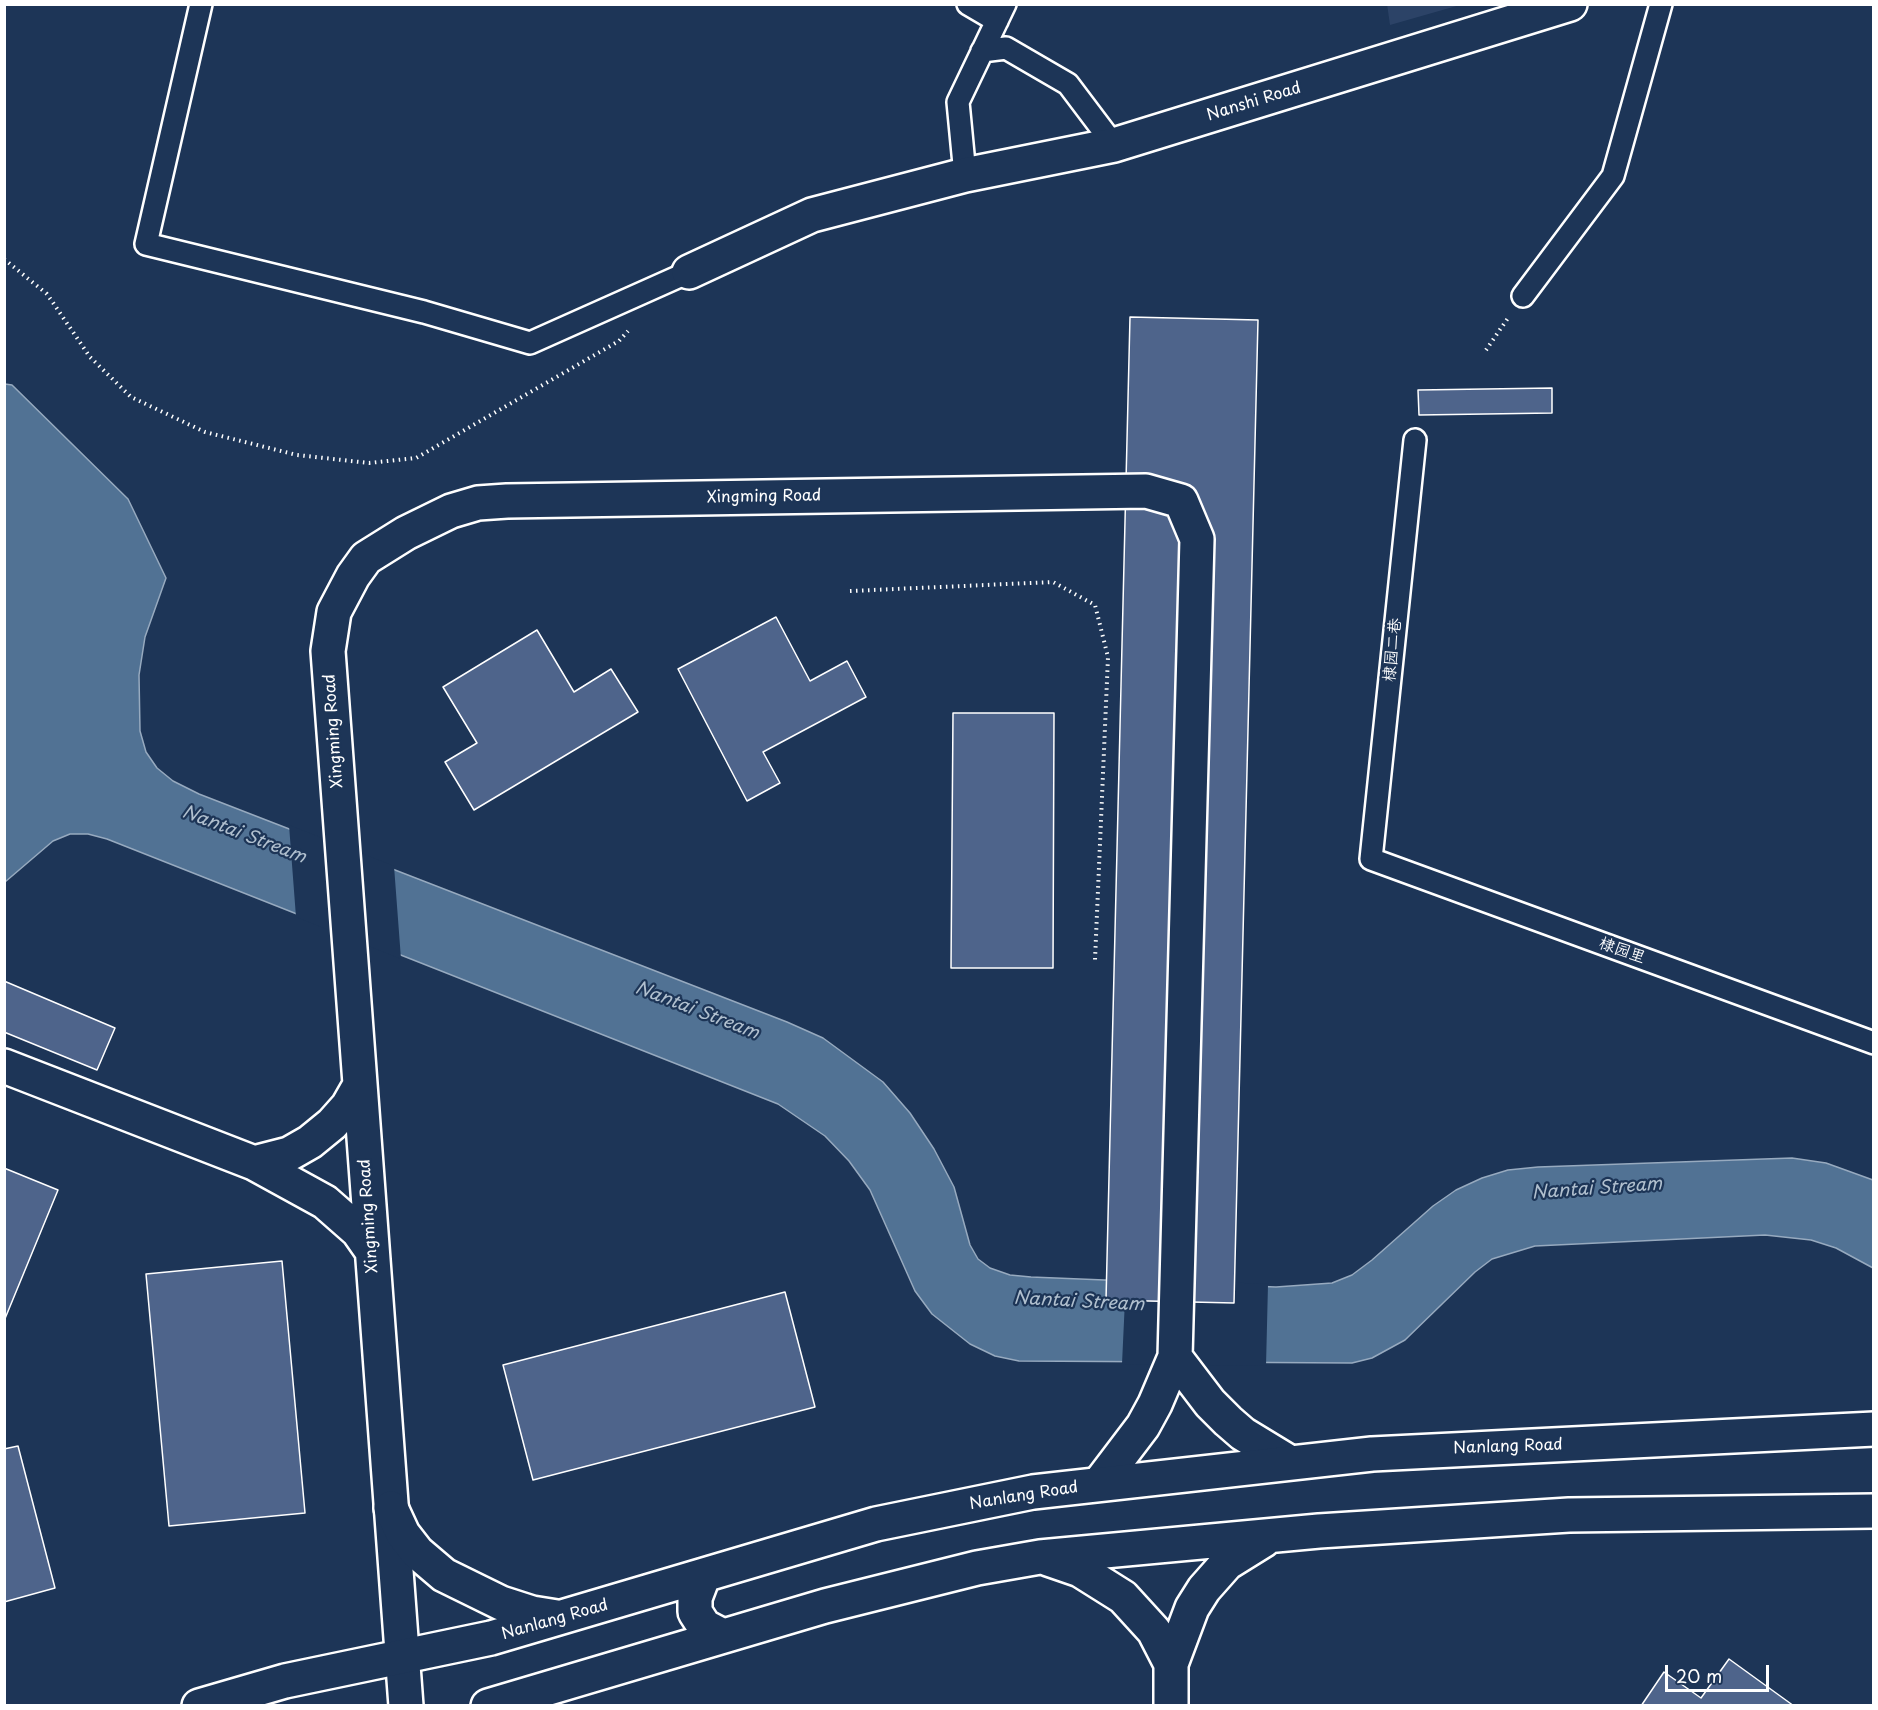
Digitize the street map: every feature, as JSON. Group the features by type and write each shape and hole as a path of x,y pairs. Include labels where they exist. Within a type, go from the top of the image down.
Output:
{"street":[{"name":"Nanshi Road","path":"689,272 812,214 950,179 1114,145 1570,4"},
{"name":"Xingming Road","path":"406,1706 328,651 334,612 353,576 366,558 406,533 451,511 478,503 507,501 1146,491 1181,501 1197,539 1178,1229 1178,1374"},
{"path":"4,1066 254,1163 302,1189 344,1216 372,1251"},
{"path":"254,1163 290,1154 310,1142 332,1124 348,1106 360,1085"},
{"path":"1099,1484 1132,1442 1178,1374 1243,1434 1289,1462"},
{"name":"Nanlang Road","path":"199,1706 285,1681 491,1638 704,1577 793,1547 876,1524 1033,1492 1289,1462 1479,1448 1874,1429"},
{"path":"391,1508 403,1534 417,1552 444,1575 501,1603 532,1613 562,1618"},
{"path":"488,1706 723,1636 904,1586 1040,1557 1272,1536 1569,1515 1874,1511"},
{"path":"1171,1706 1171,1664 1181,1634 1203,1589 1227,1563 1245,1549 1272,1536"},
{"path":"1040,1557 1060,1561 1080,1570 1123,1597 1154,1631 1171,1664"},
{"path":"704,1577 695,1598 695,1612 704,1626 723,1636"}],"lane":[{"path":"201,4 146,244 423,312 530,343 689,272"},
{"path":"950,179 958,102 1001,13 968,4"},
{"path":"1523,296 1613,176 1661,4"},
{"path":"982,51 1006,48 1068,84 1114,145"},
{"name":"棣园二巷","path":"1371,859 1415,440"},
{"name":"棣园里","path":"1371,859 1874,1043"}],"path":[{"path":"4,260 46,294 90,357 130,397 205,432 297,455 359,462 416,458 619,341 634,326"},
{"path":"1486,350 1523,296"},
{"path":"850,591 1053,582 1095,605 1108,657 1095,960"}],"shaded area":[{"path":"1387,4 1460,4 1460,5 1390,25"}],"water":[{"name":"Nantai Stream","path":"5,384 12,385 128,499 166,578 145,637 139,675 140,731 146,752 157,768 173,781 199,794 823,1038 883,1082 910,1113 934,1149 954,1187 970,1245 978,1259 990,1268 1010,1275 1031,1277 1276,1287 1332,1283 1352,1275 1372,1260 1433,1206 1456,1190 1482,1178 1508,1170 1792,1158 1826,1163 1873,1180 1873,1268 1836,1248 1811,1240 1765,1235 1535,1246 1492,1259 1475,1272 1405,1340 1372,1358 1352,1363 1019,1361 995,1356 970,1344 932,1314 915,1291 870,1190 849,1161 825,1136 778,1104 107,839 88,834 70,834 53,841 5,882"}],"pier":[{"path":"289,825 394,866 401,959 296,917"},
{"path":"1126,1278 1268,1284 1266,1366 1122,1364"}],"building":[{"path":"1130,317 1258,320 1234,1303 1106,1300"},
{"path":"1552,388 1552,413 1419,415 1418,390"},
{"path":"776,617 810,681 847,661 866,697 763,752 780,783 747,801 678,669"},
{"path":"537,630 574,692 611,669 638,712 474,810 445,762 477,743 443,687"},
{"path":"953,713 1054,713 1053,968 951,968"},
{"path":"4,981 115,1028 97,1070 4,1032"},
{"path":"4,1168 58,1190 4,1321"},
{"path":"282,1261 305,1513 169,1526 146,1274"},
{"path":"785,1292 815,1407 533,1480 503,1365"},
{"path":"18,1446 55,1588 4,1602 4,1449"},
{"path":"1729,1659 1794,1706 1641,1706 1664,1672 1701,1698"}]}
